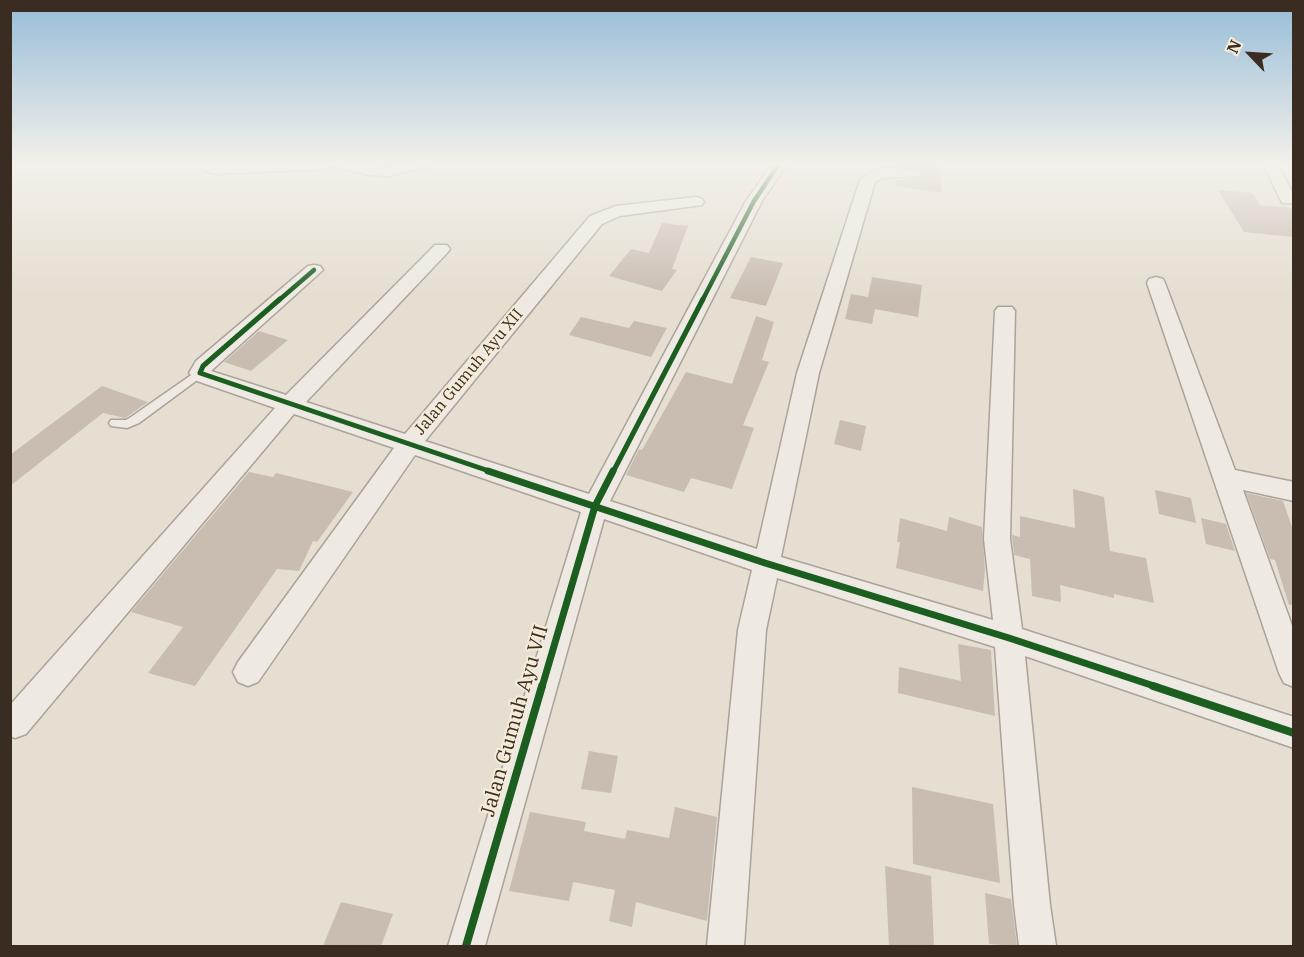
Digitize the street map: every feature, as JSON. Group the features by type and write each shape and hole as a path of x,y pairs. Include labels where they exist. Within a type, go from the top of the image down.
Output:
{"street":[{"name":"Jalan Gumuh Ayu XII","path":"248,672 410,444 596,220 616,212 643,209"},
{"name":"Jalan Gumuh Ayu VII","path":"466,946 595,506 750,209"},
{"path":"725,946 752,630 808,373 859,209"},
{"path":"15,723 290,405 441,249"},
{"path":"314,270 203,366 200,373 765,563 1009,638 1293,733"},
{"path":"1156,283 1293,673"},
{"path":"1005,311 997,539 1009,638 1032,905 1038,946"},
{"path":"1226,477 1293,492"}],"lane":[{"path":"115,423 127,424 135,420 200,373"}],"building":[{"path":"1230,209 1293,209 1293,237 1244,232"},
{"path":"662,223 688,226 672,269 677,270 662,291 609,276 631,249 649,253"},
{"path":"751,257 783,263 766,306 730,298"},
{"path":"872,277 922,285 918,317 875,309 872,324 845,319 851,294 868,297"},
{"path":"756,316 774,322 762,360 769,362 743,425 754,428 732,489 691,478 684,492 626,475 639,449 642,450 686,372 732,384"},
{"path":"581,317 629,328 634,321 667,328 651,357 569,335"},
{"path":"259,331 288,340 251,371 224,362"},
{"path":"102,386 148,402 125,418 103,413 10,486 10,455"},
{"path":"840,420 866,426 861,451 834,444"},
{"path":"249,472 273,477 276,473 353,492 317,542 313,541 299,571 277,569 195,686 148,673 183,627 131,612"},
{"path":"1073,489 1104,497 1110,551 1146,558 1154,603 1114,594 1114,598 1060,585 1061,602 1032,596 1030,559 1014,555 1012,535 1020,537 1020,516 1075,528"},
{"path":"1155,490 1191,498 1196,523 1159,514"},
{"path":"1246,493 1283,501 1293,530 1293,604 1289,605 1275,560 1270,559"},
{"path":"949,517 982,527 985,570 983,591 896,568 900,542 897,542 900,518 947,531"},
{"path":"1201,518 1226,524 1235,551 1206,544"},
{"path":"958,644 991,650 995,716 898,693 899,667 961,681"},
{"path":"589,751 618,756 611,793 581,789"},
{"path":"912,787 993,804 1000,883 913,864"},
{"path":"675,807 717,817 707,921 636,902 632,927 609,921 615,890 573,882 569,901 509,891 530,812 586,822 584,831 625,839 627,830 669,838"},
{"path":"885,866 931,876 934,946 889,946"},
{"path":"985,893 1011,899 1017,946 989,944"},
{"path":"341,902 393,914 381,946 323,946"}],"cycle path":[{"path":"466,946 595,506 750,209"},
{"path":"314,270 203,366 200,373 765,563 1009,638 1294,733"}]}
